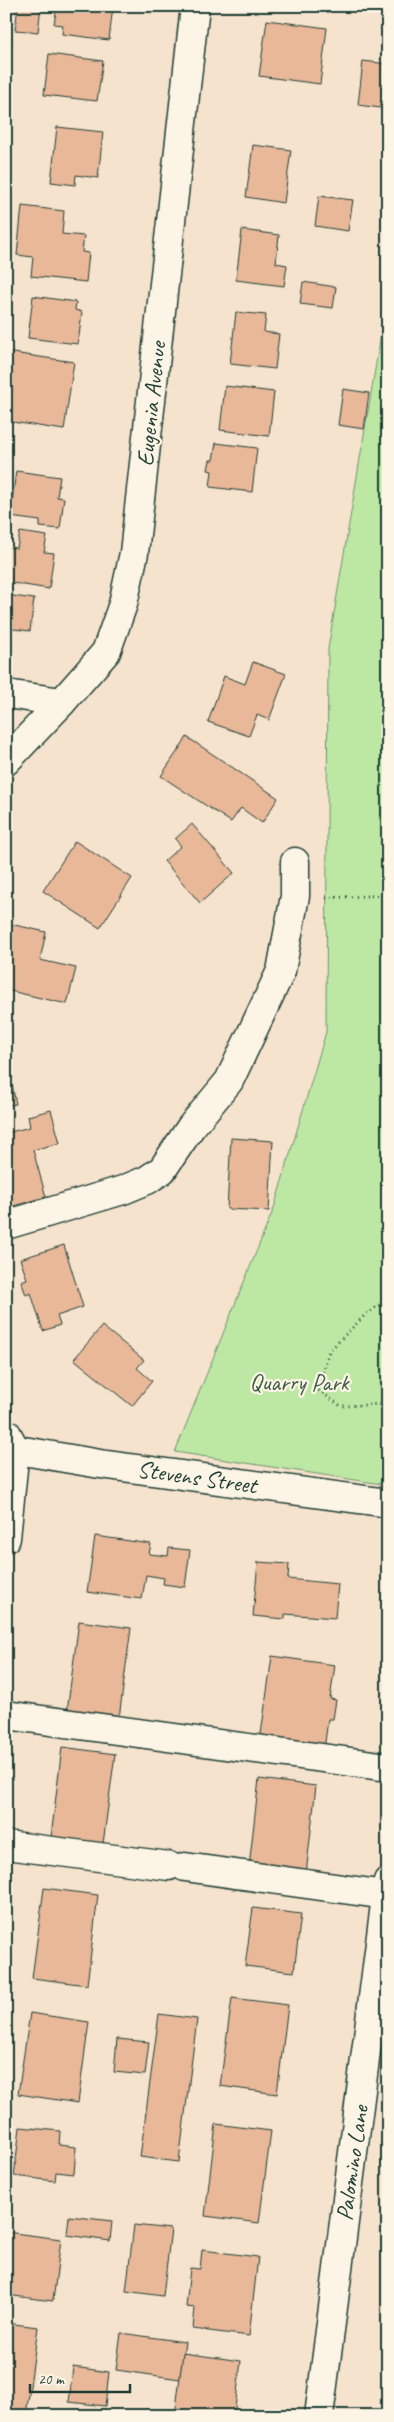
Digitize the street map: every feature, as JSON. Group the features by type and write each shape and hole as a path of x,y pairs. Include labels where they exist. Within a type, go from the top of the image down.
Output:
{"street":[{"name":"Eugenia Avenue","path":"6,761 106,652 123,604 134,553 195,6"},
{"path":"6,694 62,702"},
{"path":"6,1225 123,1190 147,1180 162,1170 191,1127 229,1081 281,971 295,896 295,862"},
{"path":"6,1538 9,1443"},
{"name":"Stevens Street","path":"9,1443 100,1464 388,1503"},
{"path":"6,1715 388,1767"},
{"path":"6,1844 387,1895"},
{"name":"Palomino Lane","path":"319,2416 385,1931 387,1895"}],"path":[{"path":"289,928 325,898 388,896"},
{"path":"388,1299 365,1315 329,1351 318,1390 341,1406 388,1404"}],"green space":[{"name":"Quarry Park","path":"384,316 388,317 388,1485 175,1452 274,1208 326,1032 328,649"}],"building":[{"path":"18,6 41,6 38,32 15,30"},
{"path":"57,6 113,6 109,40 62,34 63,25 54,24"},
{"path":"267,20 327,28 320,84 259,76"},
{"path":"6,37 12,38 6,74"},
{"path":"49,54 103,61 97,101 44,95"},
{"path":"363,61 388,64 388,109 358,105"},
{"path":"57,127 103,132 98,178 76,175 75,185 51,182"},
{"path":"253,145 291,150 284,203 246,197"},
{"path":"319,196 353,200 348,231 315,226"},
{"path":"22,206 64,211 62,234 84,236 82,252 89,253 86,282 31,276 33,257 17,255"},
{"path":"242,230 279,235 276,263 287,265 284,286 236,280"},
{"path":"303,282 336,287 333,308 300,304"},
{"path":"33,296 76,302 75,310 82,312 78,344 28,338"},
{"path":"236,312 266,315 264,332 279,334 275,369 230,364"},
{"path":"6,352 74,362 64,430 6,421"},
{"path":"225,386 274,392 269,436 220,430"},
{"path":"343,389 369,393 364,429 338,425"},
{"path":"216,443 257,448 252,492 210,487 212,471 208,470 210,460 213,460"},
{"path":"16,471 60,477 57,497 64,498 60,529 40,527 40,521 10,517"},
{"path":"20,532 47,536 44,552 54,553 49,589 6,582 6,547 17,548"},
{"path":"6,595 34,599 30,631 6,628"},
{"path":"253,662 286,674 269,720 257,715 249,736 208,722 224,676 245,684"},
{"path":"187,737 278,798 262,823 241,808 231,822 161,776"},
{"path":"192,824 234,873 200,903 164,861 181,846 175,839"},
{"path":"75,841 132,878 100,928 43,891"},
{"path":"6,923 46,932 40,960 76,968 67,1004 6,990"},
{"path":"6,1055 16,1104 6,1106"},
{"path":"51,1110 60,1143 33,1150 46,1197 6,1208 6,1133 30,1127 28,1116"},
{"path":"231,1138 273,1141 269,1211 227,1209"},
{"path":"64,1245 83,1307 57,1316 60,1325 43,1331 31,1293 26,1295 21,1281 27,1279 20,1259"},
{"path":"102,1326 144,1360 137,1368 152,1381 132,1406 74,1359"},
{"path":"95,1536 151,1544 149,1554 168,1556 169,1548 190,1550 185,1587 163,1584 164,1578 146,1575 142,1599 87,1592"},
{"path":"258,1562 289,1564 288,1579 338,1584 335,1618 285,1614 285,1619 253,1616"},
{"path":"79,1621 131,1628 119,1718 67,1711"},
{"path":"272,1656 335,1665 330,1699 336,1700 333,1719 328,1719 324,1750 260,1741"},
{"path":"62,1747 115,1754 103,1844 51,1837"},
{"path":"259,1779 316,1786 306,1874 249,1867"},
{"path":"44,1888 98,1895 87,1985 32,1978"},
{"path":"253,1908 301,1914 294,1972 245,1966"},
{"path":"232,1998 288,2005 277,2094 220,2086"},
{"path":"30,2013 89,2022 78,2103 18,2094"},
{"path":"159,2014 197,2019 179,2162 140,2157"},
{"path":"117,2039 149,2042 145,2075 114,2072"},
{"path":"216,2124 271,2131 259,2223 205,2216"},
{"path":"20,2127 60,2131 59,2145 76,2147 74,2174 56,2172 55,2181 14,2176"},
{"path":"69,2216 112,2221 110,2241 67,2235"},
{"path":"134,2225 171,2229 163,2296 126,2291"},
{"path":"6,2232 61,2239 53,2301 6,2295"},
{"path":"202,2250 258,2257 249,2336 193,2329 195,2308 186,2307 190,2268 200,2269"},
{"path":"6,2323 38,2327 26,2416 6,2416"},
{"path":"121,2333 185,2342 180,2379 116,2370"},
{"path":"183,2353 241,2361 234,2416 175,2416"},
{"path":"73,2367 109,2372 105,2406 69,2402"}]}
